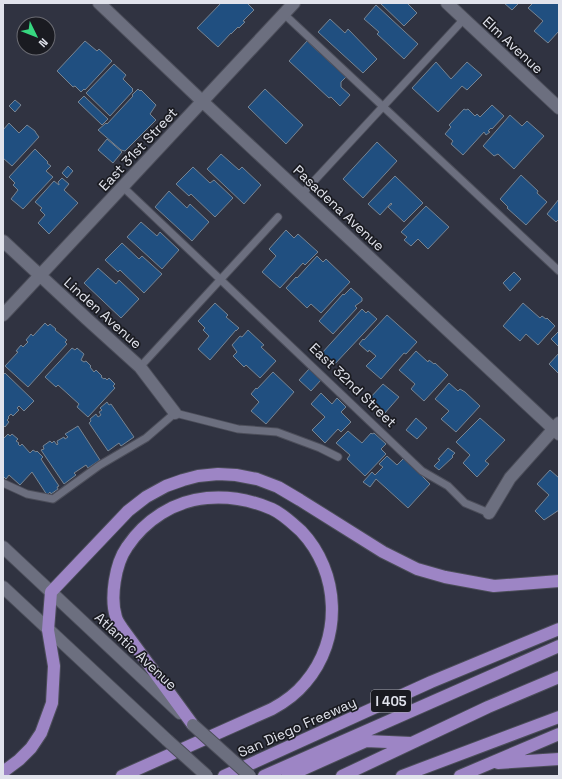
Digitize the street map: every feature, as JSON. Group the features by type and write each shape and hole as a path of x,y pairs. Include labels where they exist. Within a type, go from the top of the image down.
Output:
{"highway":[{"path":"3,772 19,760 31,748 41,734 52,702 54,666 48,630 51,592 128,511 146,497 166,486 183,480 198,476 218,474 236,475 256,479 278,487 383,552 417,569 445,577 494,586 559,581"},
{"path":"122,776 267,712 287,700 310,677 326,648 332,621 332,594 325,569 320,558 306,536 284,516 244,500 228,498 199,499 167,511 150,521 132,540 124,551 118,567 115,581 114,599 116,617 122,628 193,725"},
{"name":"San Diego Freeway","path":"224,776 431,682 559,629"},
{"path":"264,776 559,646"},
{"path":"342,776 488,707 559,676"},
{"path":"402,776 559,717"},
{"path":"460,776 559,734"},
{"path":"288,776 366,741 412,743"},
{"path":"488,764 559,759"}],"street":[{"name":"Pasadena Avenue","path":"99,3 302,194 557,428"},
{"name":"East 31st Street","path":"3,315 294,3"},
{"name":"Elm Avenue","path":"447,3 559,108"},
{"name":"Linden Avenue","path":"3,241 140,367 175,413"},
{"name":"East 32nd Street","path":"489,513 510,478 557,428"},
{"name":"Atlantic Avenue","path":"3,547 193,725 250,776"},
{"path":"3,587 207,776"}],"lane":[{"path":"284,14 559,271"},
{"path":"302,194 464,19"},
{"name":"East 32nd Street","path":"123,187 422,471 448,486 465,503 489,513"},
{"path":"140,367 278,217"},
{"path":"3,483 27,494 53,499 100,465 146,438 175,413 238,429 277,432 320,448 338,457"}],"building":[{"path":"221,3 247,3 254,10 243,21 245,22 231,33 218,47 197,28"},
{"path":"380,3 407,3 417,13 404,26"},
{"path":"504,3 519,3 512,10"},
{"path":"533,3 559,3 559,31 548,43 534,31 543,21 528,8"},
{"path":"376,5 418,44 404,59 377,34 379,32 364,19"},
{"path":"330,19 345,33 348,29 377,59 363,73 318,32"},
{"path":"85,41 97,51 99,49 112,61 85,90 84,89 81,92 75,86 73,87 57,71"},
{"path":"307,41 346,77 341,82 341,87 350,95 340,106 331,97 329,98 289,61"},
{"path":"436,62 451,79 467,62 482,75 467,90 462,86 438,112 412,88"},
{"path":"114,64 126,75 123,79 133,89 133,91 110,116 86,93"},
{"path":"138,89 140,91 141,90 156,105 150,114 156,120 125,151 121,150 98,130 106,123 107,124"},
{"path":"265,89 303,125 286,144 248,107"},
{"path":"84,96 108,119 102,125 78,102"},
{"path":"15,100 21,105 15,112 9,106"},
{"path":"492,105 504,116 492,129 491,128 488,131 490,132 486,135 484,132 463,155 451,144 453,141 445,134 451,127 449,125 464,109 468,109 475,116 477,114 480,117"},
{"path":"510,115 522,126 527,121 544,136 514,169 498,154 494,156 483,146"},
{"path":"9,123 19,133 27,125 35,131 39,137 12,166 3,158 3,130"},
{"path":"107,139 122,152 113,163 98,150"},
{"path":"377,142 397,161 363,198 343,179"},
{"path":"35,149 51,166 46,171 53,177 23,209 11,199 18,190 13,185 15,183 9,177"},
{"path":"221,154 239,170 242,167 261,185 244,204 207,169"},
{"path":"68,166 73,171 67,178 62,173"},
{"path":"193,167 210,183 214,180 233,198 215,217 191,194 189,196 176,184"},
{"path":"521,175 547,202 526,225 507,208 508,207 500,199"},
{"path":"395,176 423,203 404,222 388,207 392,204 391,203 380,215 368,204"},
{"path":"62,178 69,184 64,190 78,203 49,234 38,223 45,215 40,210 42,208 35,202 54,181 59,185 58,182"},
{"path":"169,191 187,208 190,204 209,222 192,241 155,207"},
{"path":"559,199 559,219 556,222 547,214"},
{"path":"426,206 449,227 428,249 418,239 411,246 404,240 407,237 401,232"},
{"path":"141,222 157,236 160,232 179,250 162,269 127,237"},
{"path":"286,230 294,238 298,234 318,252 305,265 303,263 280,288 262,272 276,256 269,249"},
{"path":"122,243 139,259 142,256 162,274 144,293 120,270 118,272 105,260"},
{"path":"317,256 323,262 326,259 350,282 321,313 311,304 307,308 286,288"},
{"path":"98,268 116,284 119,280 139,299 121,318 84,283"},
{"path":"514,272 521,279 510,291 503,283"},
{"path":"351,288 362,298 362,301 355,306 357,308 333,334 319,321 343,294 344,295"},
{"path":"215,303 228,315 226,317 239,328 210,360 198,349 209,336 203,330 205,328 198,321"},
{"path":"523,303 540,318 542,316 546,319 547,318 555,326 538,345 526,334 520,341 503,326"},
{"path":"362,309 366,313 368,311 377,319 333,366 321,354"},
{"path":"387,315 417,342 406,354 404,353 381,379 366,366 376,356 369,350 368,352 359,344"},
{"path":"45,323 48,326 50,324 56,329 55,330 67,340 65,342 67,344 28,387 5,366 18,352 16,351 21,345 23,347 28,342 26,340 31,334 33,336"},
{"path":"248,330 264,345 261,347 276,361 260,378 246,365 244,367 233,356 237,352 232,345"},
{"path":"559,331 559,347 551,339"},
{"path":"72,348 75,350 77,348 84,354 81,360 84,362 86,361 94,372 96,370 102,376 101,377 107,380 109,378 115,384 113,386 115,388 88,417 77,407 79,404 58,385 56,387 45,377"},
{"path":"416,351 428,362 429,360 434,364 435,363 448,375 424,401 411,389 415,384 399,370"},
{"path":"559,353 559,374 549,364"},
{"path":"309,369 321,380 311,391 299,380"},
{"path":"273,372 294,392 266,424 251,411 259,402 251,394"},
{"path":"5,373 34,401 24,411 19,406 17,408 19,410 13,416 11,414 8,417 9,418 7,420 9,422 5,427 3,425 3,375"},
{"path":"449,383 458,391 460,389 465,392 480,406 456,432 441,419 449,411 435,399"},
{"path":"383,384 399,397 384,414 368,400"},
{"path":"321,393 332,404 337,398 346,407 341,412 351,422 341,432 338,429 325,443 312,430 325,417 311,404"},
{"path":"107,402 109,405 111,404 134,437 121,446 119,443 108,451 89,423 91,421 90,419 96,414 98,417 101,415 99,412 102,410 100,408"},
{"path":"416,418 427,428 417,439 406,430"},
{"path":"480,418 505,440 485,461 489,464 477,477 463,463 470,455 456,442"},
{"path":"78,426 100,460 88,468 86,465 74,473 76,475 64,484 41,450 44,449 43,446 50,441 52,443 54,441 57,445 57,441 64,437 65,439 68,437 65,434"},
{"path":"348,431 362,443 371,433 374,433 386,444 381,449 386,454 365,476 347,459 350,455 336,443"},
{"path":"8,434 10,436 12,434 18,439 16,441 19,443 18,444 20,446 22,444 30,453 33,450 36,452 37,451 43,457 41,459 59,486 57,487 58,489 47,495 32,472 20,485 9,475 6,479 3,476 3,439"},
{"path":"448,448 455,453 452,456 453,457 439,470 434,466"},
{"path":"387,456 397,465 404,458 430,484 408,508 376,479 370,487 363,482 372,472 375,475 383,467 379,464"},
{"path":"550,470 559,478 559,510 544,520 535,511 549,495 537,484"}]}
